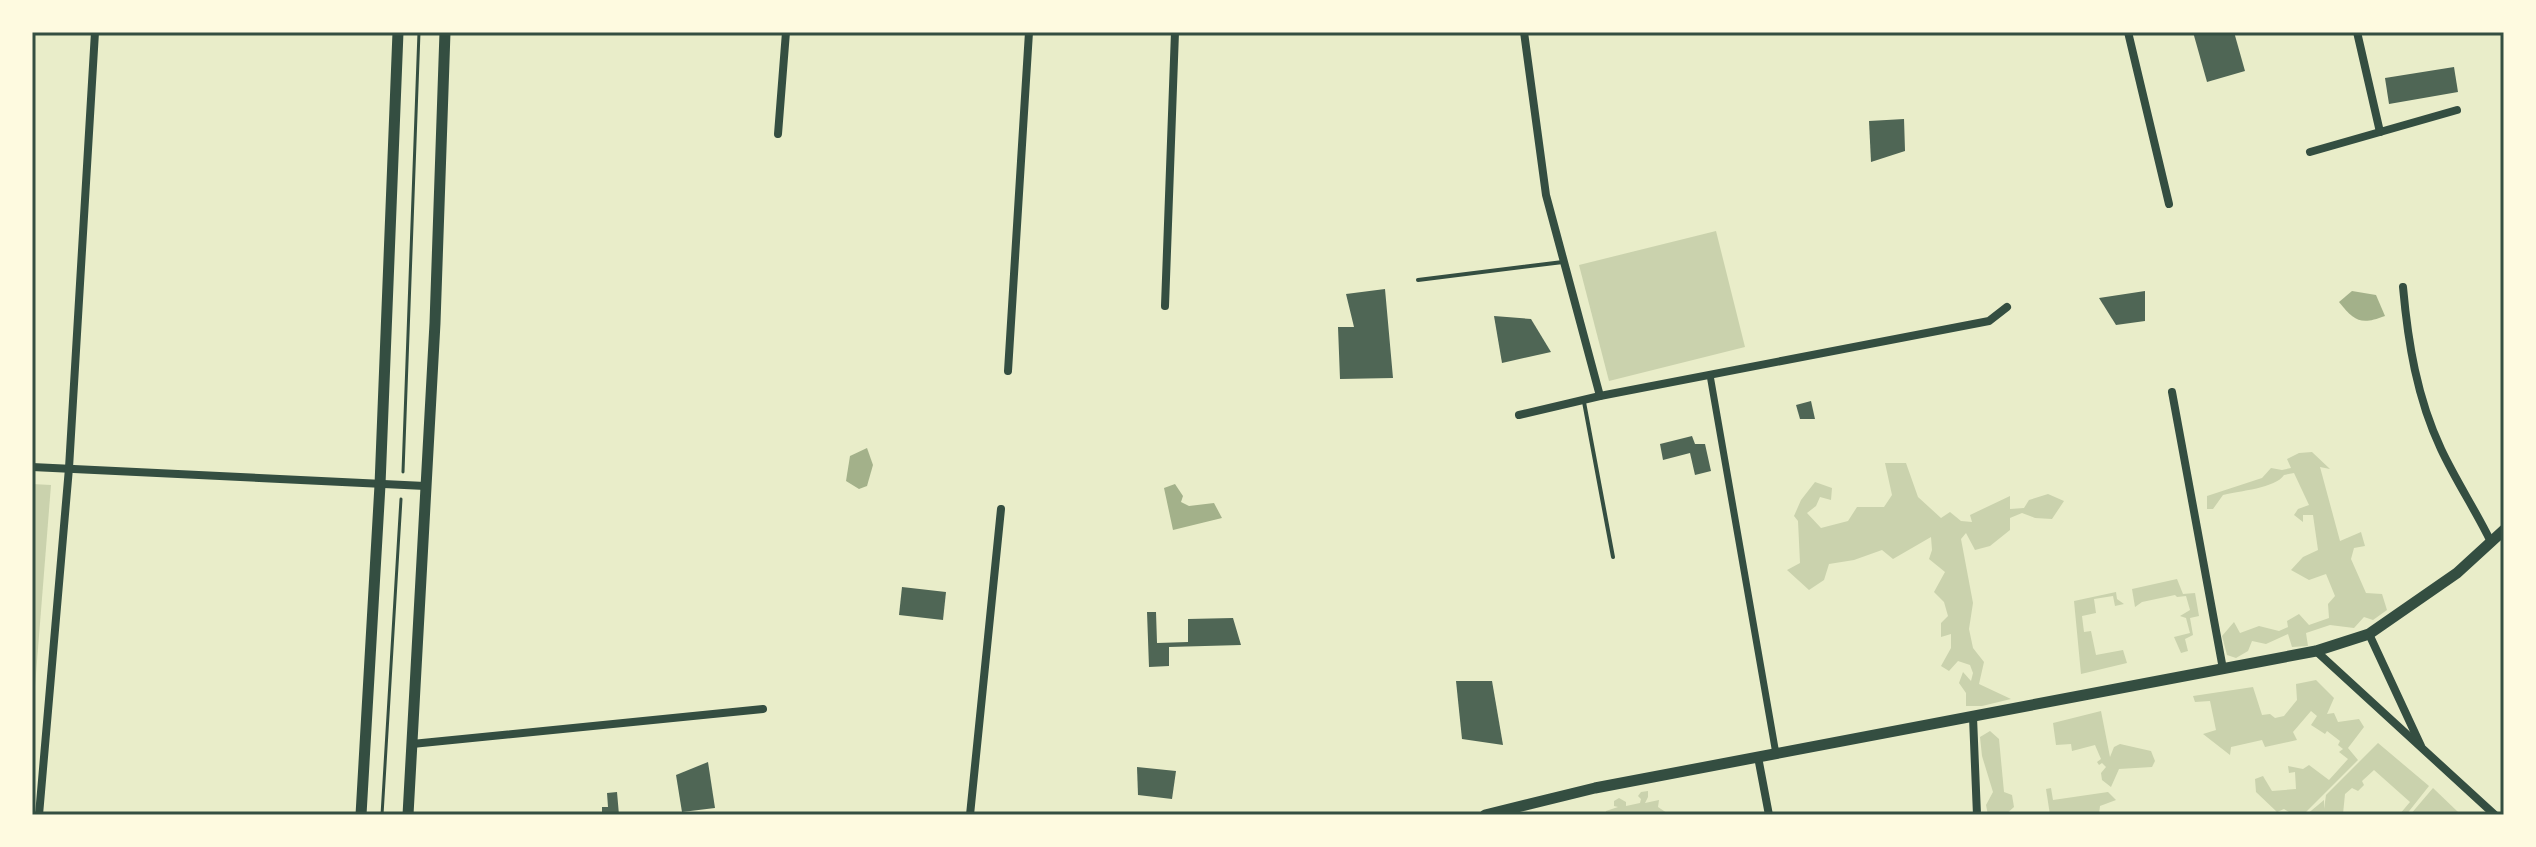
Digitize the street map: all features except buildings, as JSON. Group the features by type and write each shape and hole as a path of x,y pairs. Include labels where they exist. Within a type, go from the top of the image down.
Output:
{"street":[{"path":"39,815 69,468 95,32"},
{"path":"361,815 380,485 398,32"},
{"path":"408,815 435,323 445,32"},
{"path":"778,134 786,32"},
{"path":"1008,371 1029,32"},
{"path":"1165,306 1175,32"},
{"path":"1524,32 1546,195 1600,396"},
{"path":"2128,32 2169,204"},
{"path":"2357,32 2380,132"},
{"path":"2310,152 2457,110"},
{"path":"2403,287 2406,328 2425,409 2440,447 2491,542"},
{"path":"1519,415 1600,396 1989,321 2007,307"},
{"path":"1710,375 1776,754"},
{"path":"2172,392 2223,669"},
{"path":"32,467 425,486"},
{"path":"970,815 1001,509"},
{"path":"1485,815 1595,788 2316,651 2369,634 2457,573 2504,530"},
{"path":"2369,634 2423,750"},
{"path":"2316,651 2495,815"},
{"path":"412,744 763,709"},
{"path":"1973,717 1977,815"},
{"path":"1758,757 1769,815"}],"lane":[{"path":"1418,280 1563,262"},
{"path":"1584,400 1613,557"}],"path":[{"path":"382,815 402,486 419,32"}],"shaded area":[{"path":"1716,231 1745,347 1609,381 1579,265"},
{"path":"2352,291 2376,295 2385,316 2364,321 2354,318 2339,302"},
{"path":"867,448 873,465 867,486 859,489 846,481 850,456"},
{"path":"2312,452 2330,469 2320,467 2340,541 2361,532 2365,546 2354,548 2351,559 2366,593 2382,594 2387,610 2373,620 2364,617 2354,628 2330,625 2306,633 2308,646 2292,647 2288,634 2266,644 2252,641 2248,651 2236,658 2227,655 2222,636 2234,622 2240,633 2259,626 2279,631 2288,627 2287,621 2299,614 2309,625 2329,618 2328,604 2335,596 2326,574 2309,580 2291,570 2303,557 2318,550 2313,515 2303,515 2303,522 2294,515 2298,509 2309,505 2294,473 2265,486 2223,495 2213,509 2207,509 2207,496 2262,478 2271,468 2291,468 2287,459 2299,453"},
{"path":"1885,463 1906,463 1918,497 1941,518 1950,512 1961,521 1972,522 1970,515 2010,496 2010,509 2024,508 2029,500 2048,494 2064,501 2052,519 2022,513 2010,518 2010,530 1990,546 1975,550 1966,533 1961,539 1973,603 1969,629 1973,648 1984,662 1979,684 2011,699 1982,706 1966,706 1966,693 1959,683 1963,672 1971,681 1973,673 1970,665 1958,661 1949,671 1941,666 1951,648 1951,634 1941,637 1941,623 1948,616 1944,602 1934,592 1945,572 1929,559 1931,537 1893,559 1882,550 1854,560 1829,564 1824,580 1809,590 1787,570 1800,563 1798,521 1794,516 1801,500 1815,482 1832,488 1831,500 1820,497 1816,506 1807,513 1821,528 1848,521 1857,507 1884,507 1892,495"},
{"path":"32,484 51,485 32,724"},
{"path":"1175,484 1183,496 1181,502 1189,506 1214,503 1222,518 1173,530 1164,488"},
{"path":"2177,579 2183,594 2195,593 2199,616 2190,618 2193,635 2185,639 2188,651 2181,653 2174,637 2190,633 2186,618 2180,616 2190,610 2186,596 2175,595 2142,602 2135,607 2132,589"},
{"path":"2116,592 2117,599 2124,604 2115,606 2113,596 2094,599 2096,613 2082,616 2084,632 2091,631 2096,655 2123,650 2127,663 2081,674 2074,601"},
{"path":"2316,680 2334,698 2327,714 2334,713 2338,722 2359,719 2364,727 2348,748 2358,760 2303,815 2294,815 2284,809 2277,812 2256,792 2255,779 2263,776 2272,791 2296,789 2295,772 2289,773 2288,766 2303,769 2309,765 2329,780 2348,759 2339,752 2343,749 2338,745 2340,741 2327,731 2325,734 2311,725 2317,716 2311,711 2293,732 2297,740 2265,747 2262,740 2231,747 2230,755 2203,734 2216,730 2210,701 2195,702 2193,696 2253,687 2262,715 2270,714 2275,718 2284,716 2297,700 2296,684"},
{"path":"2101,711 2110,757 2114,747 2120,744 2151,751 2155,761 2152,767 2119,769 2111,787 2102,780 2101,773 2106,767 2097,762 2101,759 2095,745 2072,751 2071,744 2056,745 2053,723"},
{"path":"1990,731 1999,739 2004,792 2012,795 2014,807 2005,815 1988,815 1986,805 1993,792 1982,756 1980,737"},
{"path":"2378,743 2429,786 2406,815 2399,815 2410,802 2374,770 2362,781 2364,785 2358,791 2352,788 2345,794 2343,814 2306,815 2324,800 2324,809 2326,795"},
{"path":"2051,788 2053,800 2108,792 2116,800 2100,806 2099,814 2050,815 2046,789"},
{"path":"2433,788 2458,812 2456,815 2410,815"},
{"path":"1648,791 1645,803 1659,800 1658,807 1667,813 1665,815 1605,815 1606,811 1618,807 1614,806 1614,801 1619,798 1626,802 1626,806 1640,803 1638,796"}]}
